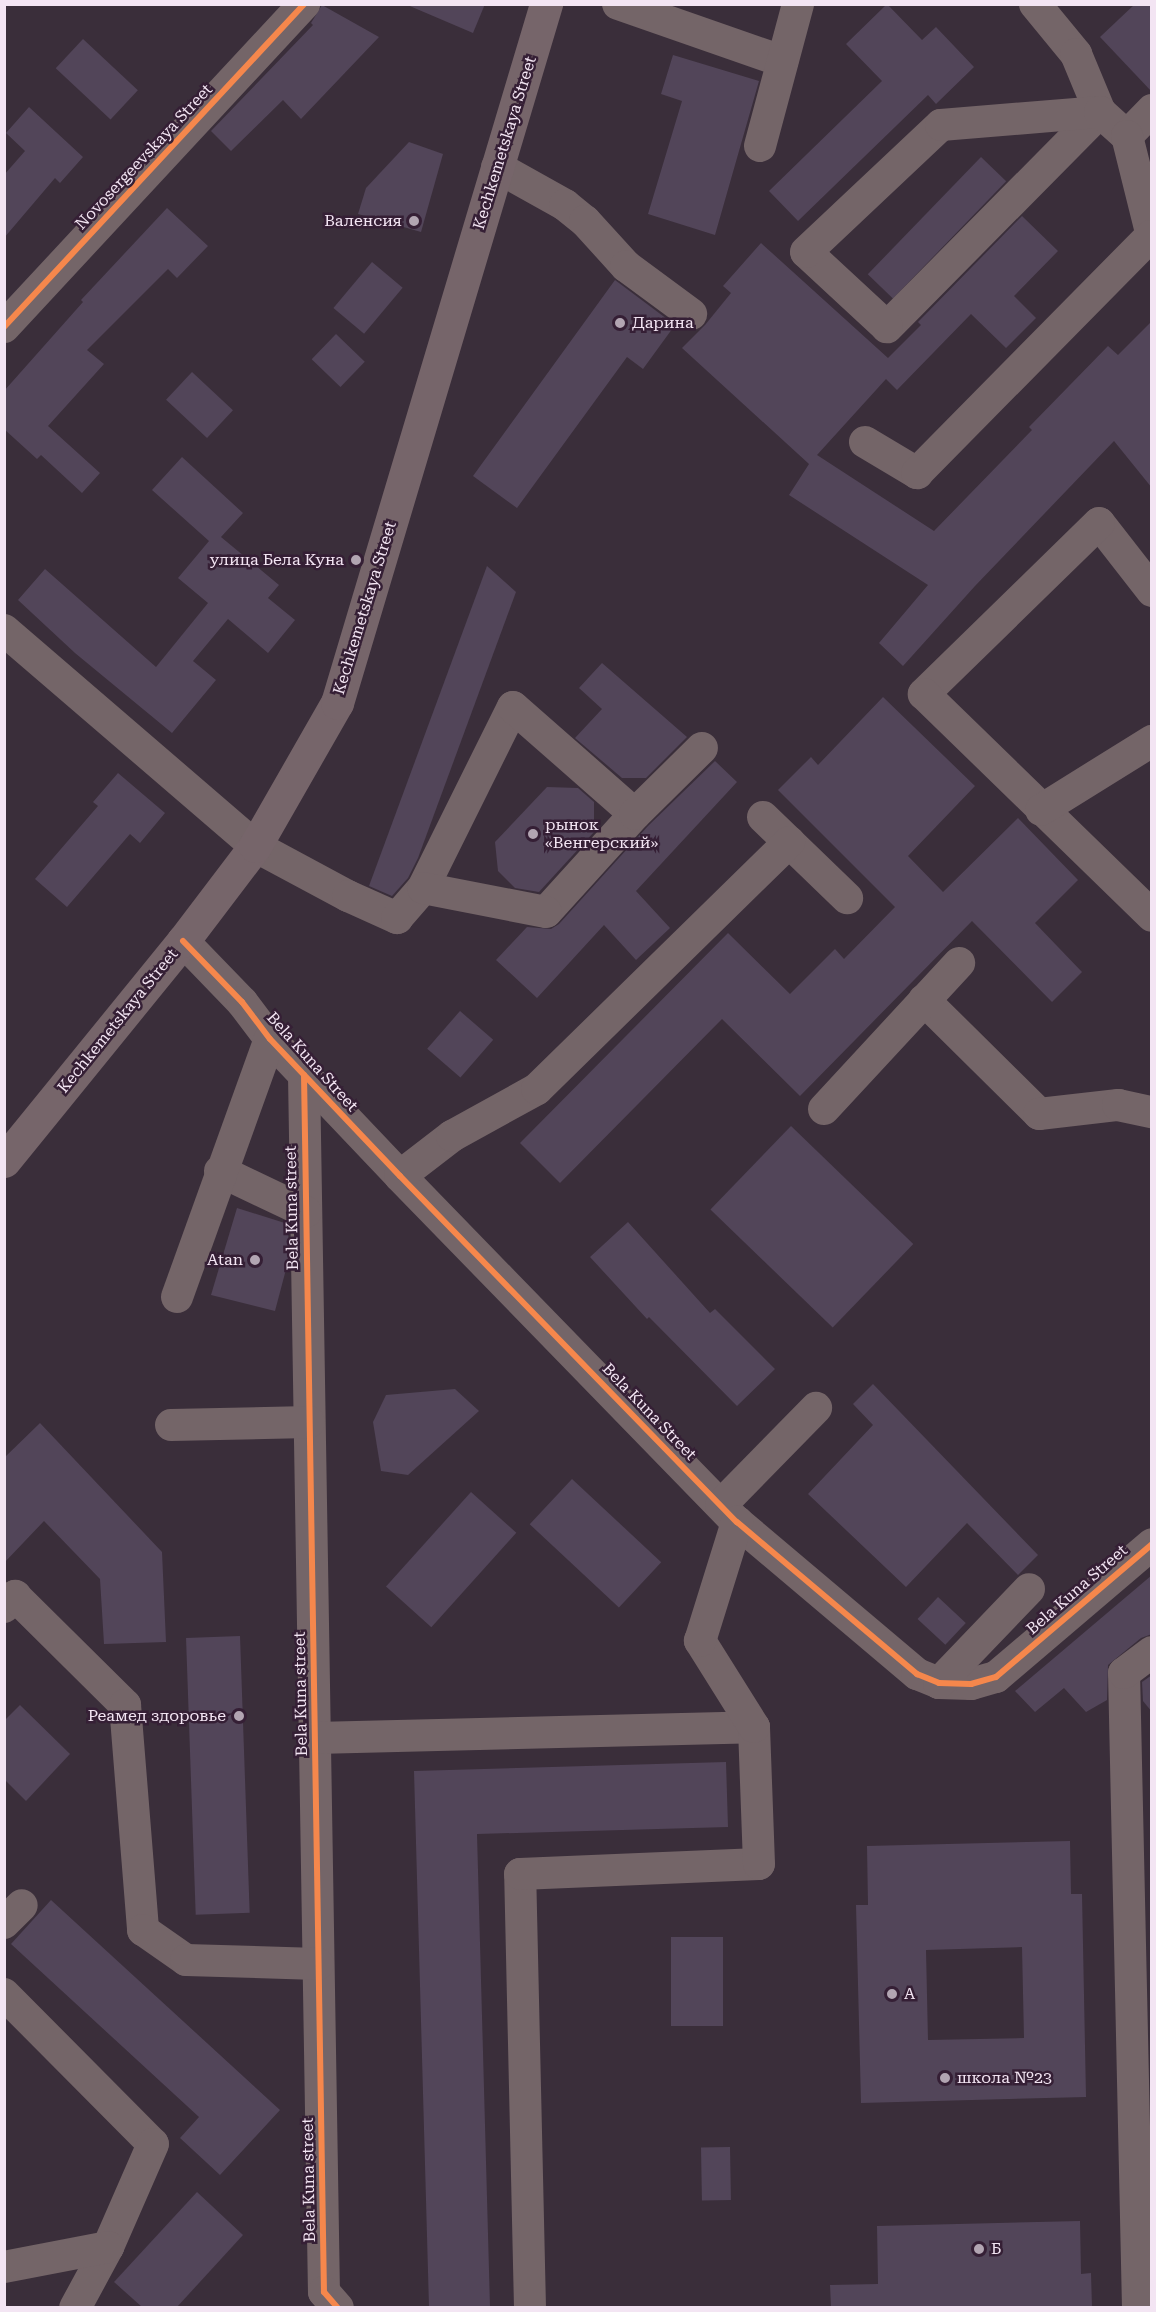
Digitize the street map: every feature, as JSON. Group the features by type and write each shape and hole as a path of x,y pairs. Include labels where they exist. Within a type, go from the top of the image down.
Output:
{"main road":[{"name":"Kechkemetskaya Street","path":"4,1161 183,941 255,846 337,703 546,4"}],"street":[{"name":"Novosergeevskaya Street","path":"4,327 304,4"},
{"path":"618,4 782,61"},
{"path":"760,146 798,4"},
{"path":"865,442 917,473 1151,236 1127,136 1100,112 1076,54 1035,4"},
{"path":"1127,136 1152,110"},
{"path":"1100,112 887,327 806,252 940,125 1100,112"},
{"path":"497,167 565,205 585,222 626,266 691,314"},
{"path":"1152,591 1099,523 924,694 1152,916"},
{"path":"4,630 255,846 348,896 397,918 423,888 513,707 635,814"},
{"path":"1041,810 1152,741"},
{"path":"423,888 546,912 635,814 702,748"},
{"path":"763,817 847,898"},
{"path":"400,1176 452,1136 537,1089 789,842"},
{"name":"Bela Kuna Street","path":"183,941 242,1002 270,1039 400,1176 729,1513 901,1663 917,1674 939,1683 971,1684 996,1677 1152,1544"},
{"path":"824,1109 959,963"},
{"path":"924,1000 1039,1114 1118,1105 1152,1112"},
{"path":"177,1297 220,1172 270,1039"},
{"name":"Bela Kuna street","path":"304,1075 324,2292 338,2307"},
{"path":"220,1172 306,1212"},
{"path":"530,2307 520,1874 759,1864 754,1727 700,1641 729,1513 816,1408"},
{"path":"171,1425 309,1422"},
{"path":"939,1683 1029,1589"},
{"path":"19,1614 125,1705 143,1930 186,1960 318,1964"},
{"path":"1138,2307 1124,1673 1152,1652"},
{"path":"315,1738 754,1727"},
{"path":"4,1994 153,2144 108,2247 75,2307"},
{"path":"4,2267 108,2247"}],"building":[{"path":"405,4 485,4 473,33"},
{"path":"887,4 922,40 936,27 974,67 936,104 928,95 798,221 769,191 882,81 846,44"},
{"path":"1135,4 1152,4 1152,92 1100,37"},
{"path":"322,5 379,37 301,119 283,100 231,151 211,131 313,25 311,23"},
{"path":"83,39 138,90 111,119 56,68"},
{"path":"673,55 759,81 715,235 648,214 682,101 661,94"},
{"path":"29,107 83,157 60,183 55,178 4,238 4,175 25,151 6,133"},
{"path":"409,142 443,154 421,232 358,214 366,188"},
{"path":"981,157 1006,181 893,299 868,274"},
{"path":"167,208 208,246 177,278 168,269 87,350 104,364 48,426 100,473 82,493 41,455 37,459 4,429 4,391 83,302 81,300"},
{"path":"1022,216 1058,251 1014,296 1036,318 1006,348 971,314 897,390 886,379 817,455 934,531 1032,430 1029,427 1108,346 1118,355 1152,321 1152,488 1114,441 975,586 903,666 879,643 928,585 789,495 809,464 682,348 705,325 731,293 723,286 761,243 888,358 921,325 918,322"},
{"path":"372,262 403,288 364,334 333,308"},
{"path":"615,280 675,325 643,369 627,357 517,508 473,476"},
{"path":"336,334 365,362 340,387 312,359"},
{"path":"192,372 233,410 207,438 166,400"},
{"path":"182,457 243,513 221,537 279,585 268,598 295,620 268,653 228,619 193,661 216,680 172,733 75,653 18,600 45,569 156,667 208,603 178,578 209,541 152,490"},
{"path":"487,566 516,592 418,858 408,878 392,896 369,886"},
{"path":"602,663 687,737 646,778 622,778 575,738 602,709 579,688"},
{"path":"883,697 975,786 908,856 943,892 1018,818 1078,880 1035,923 1082,972 1052,1002 972,921 800,1096 722,1019 560,1183 520,1143 728,933 790,994 835,949 844,959 895,907 778,790 811,757 818,765"},
{"path":"715,761 737,782 636,891 670,928 636,960 604,925 537,998 496,960 527,927 551,929 559,924 648,826"},
{"path":"118,773 165,813 140,843 130,834 67,907 35,879 98,806 93,802"},
{"path":"547,787 578,788 594,802 594,832 539,892 515,888 498,871 495,842"},
{"path":"460,1011 493,1040 460,1078 427,1049"},
{"path":"791,1126 913,1244 833,1328 710,1209"},
{"name":"Аtan","path":"237,1208 288,1224 289,1258 275,1311 211,1295"},
{"path":"628,1222 710,1313 715,1309 775,1369 737,1406 649,1317 647,1319 590,1257"},
{"path":"873,1384 1038,1555 1018,1575 967,1523 906,1587 808,1494 873,1425 853,1404"},
{"path":"455,1389 479,1411 408,1475 381,1471 373,1422 386,1395"},
{"path":"40,1423 162,1552 166,1642 104,1644 100,1579 44,1521 4,1563 4,1458"},
{"path":"572,1479 661,1562 619,1608 530,1524"},
{"path":"471,1492 516,1533 431,1627 386,1586"},
{"path":"1152,1575 1152,1634 1141,1638 1108,1665 1107,1700 1086,1712 1064,1688 1035,1712 1015,1691"},
{"path":"938,1597 966,1623 945,1645 918,1619"},
{"path":"240,1636 250,1913 196,1915 186,1638"},
{"path":"1152,1675 1152,1712 1143,1701 1142,1682"},
{"path":"20,1705 70,1754 26,1801 4,1779 4,1721"},
{"path":"726,1762 728,1827 477,1834 490,2307 429,2307 414,1771"},
{"name":"А","path":"1070,1841 1071,1894 1082,1894 1086,2097 861,2103 856,1905 868,1905 867,1846","holes":["1022,1947 1024,2038 928,2040 926,1950"]},
{"path":"51,1900 280,2110 220,2175 180,2138 199,2117 11,1944"},
{"path":"671,1937 723,1937 723,2026 671,2026"},
{"path":"730,2147 731,2200 702,2200 701,2148"},
{"path":"197,2192 243,2235 177,2307 142,2307 114,2282"},
{"name":"Б","path":"1080,2221 1081,2274 1091,2273 1092,2307 831,2307 830,2285 878,2284 877,2226"}],"cycle path":[{"path":"4,327 304,4"},
{"path":"183,941 242,1002 270,1039 400,1176 737,1522 917,1674 939,1683 971,1684 996,1677 1152,1544"},
{"path":"304,1075 324,2292 338,2308"}],"place":[{"name":"Валенсия","path":"414,221"},
{"name":"Дарина","path":"620,323"},
{"name":"улица Бела Куна","path":"356,560"},
{"name":"рынок «Венгерский»","path":"533,834"},
{"name":"Аtan","path":"255,1260"},
{"name":"Реамед здоровье","path":"239,1716"},
{"name":"А","path":"892,1994"},
{"name":"школа №23","path":"945,2078"},
{"name":"Б","path":"979,2249"}]}
